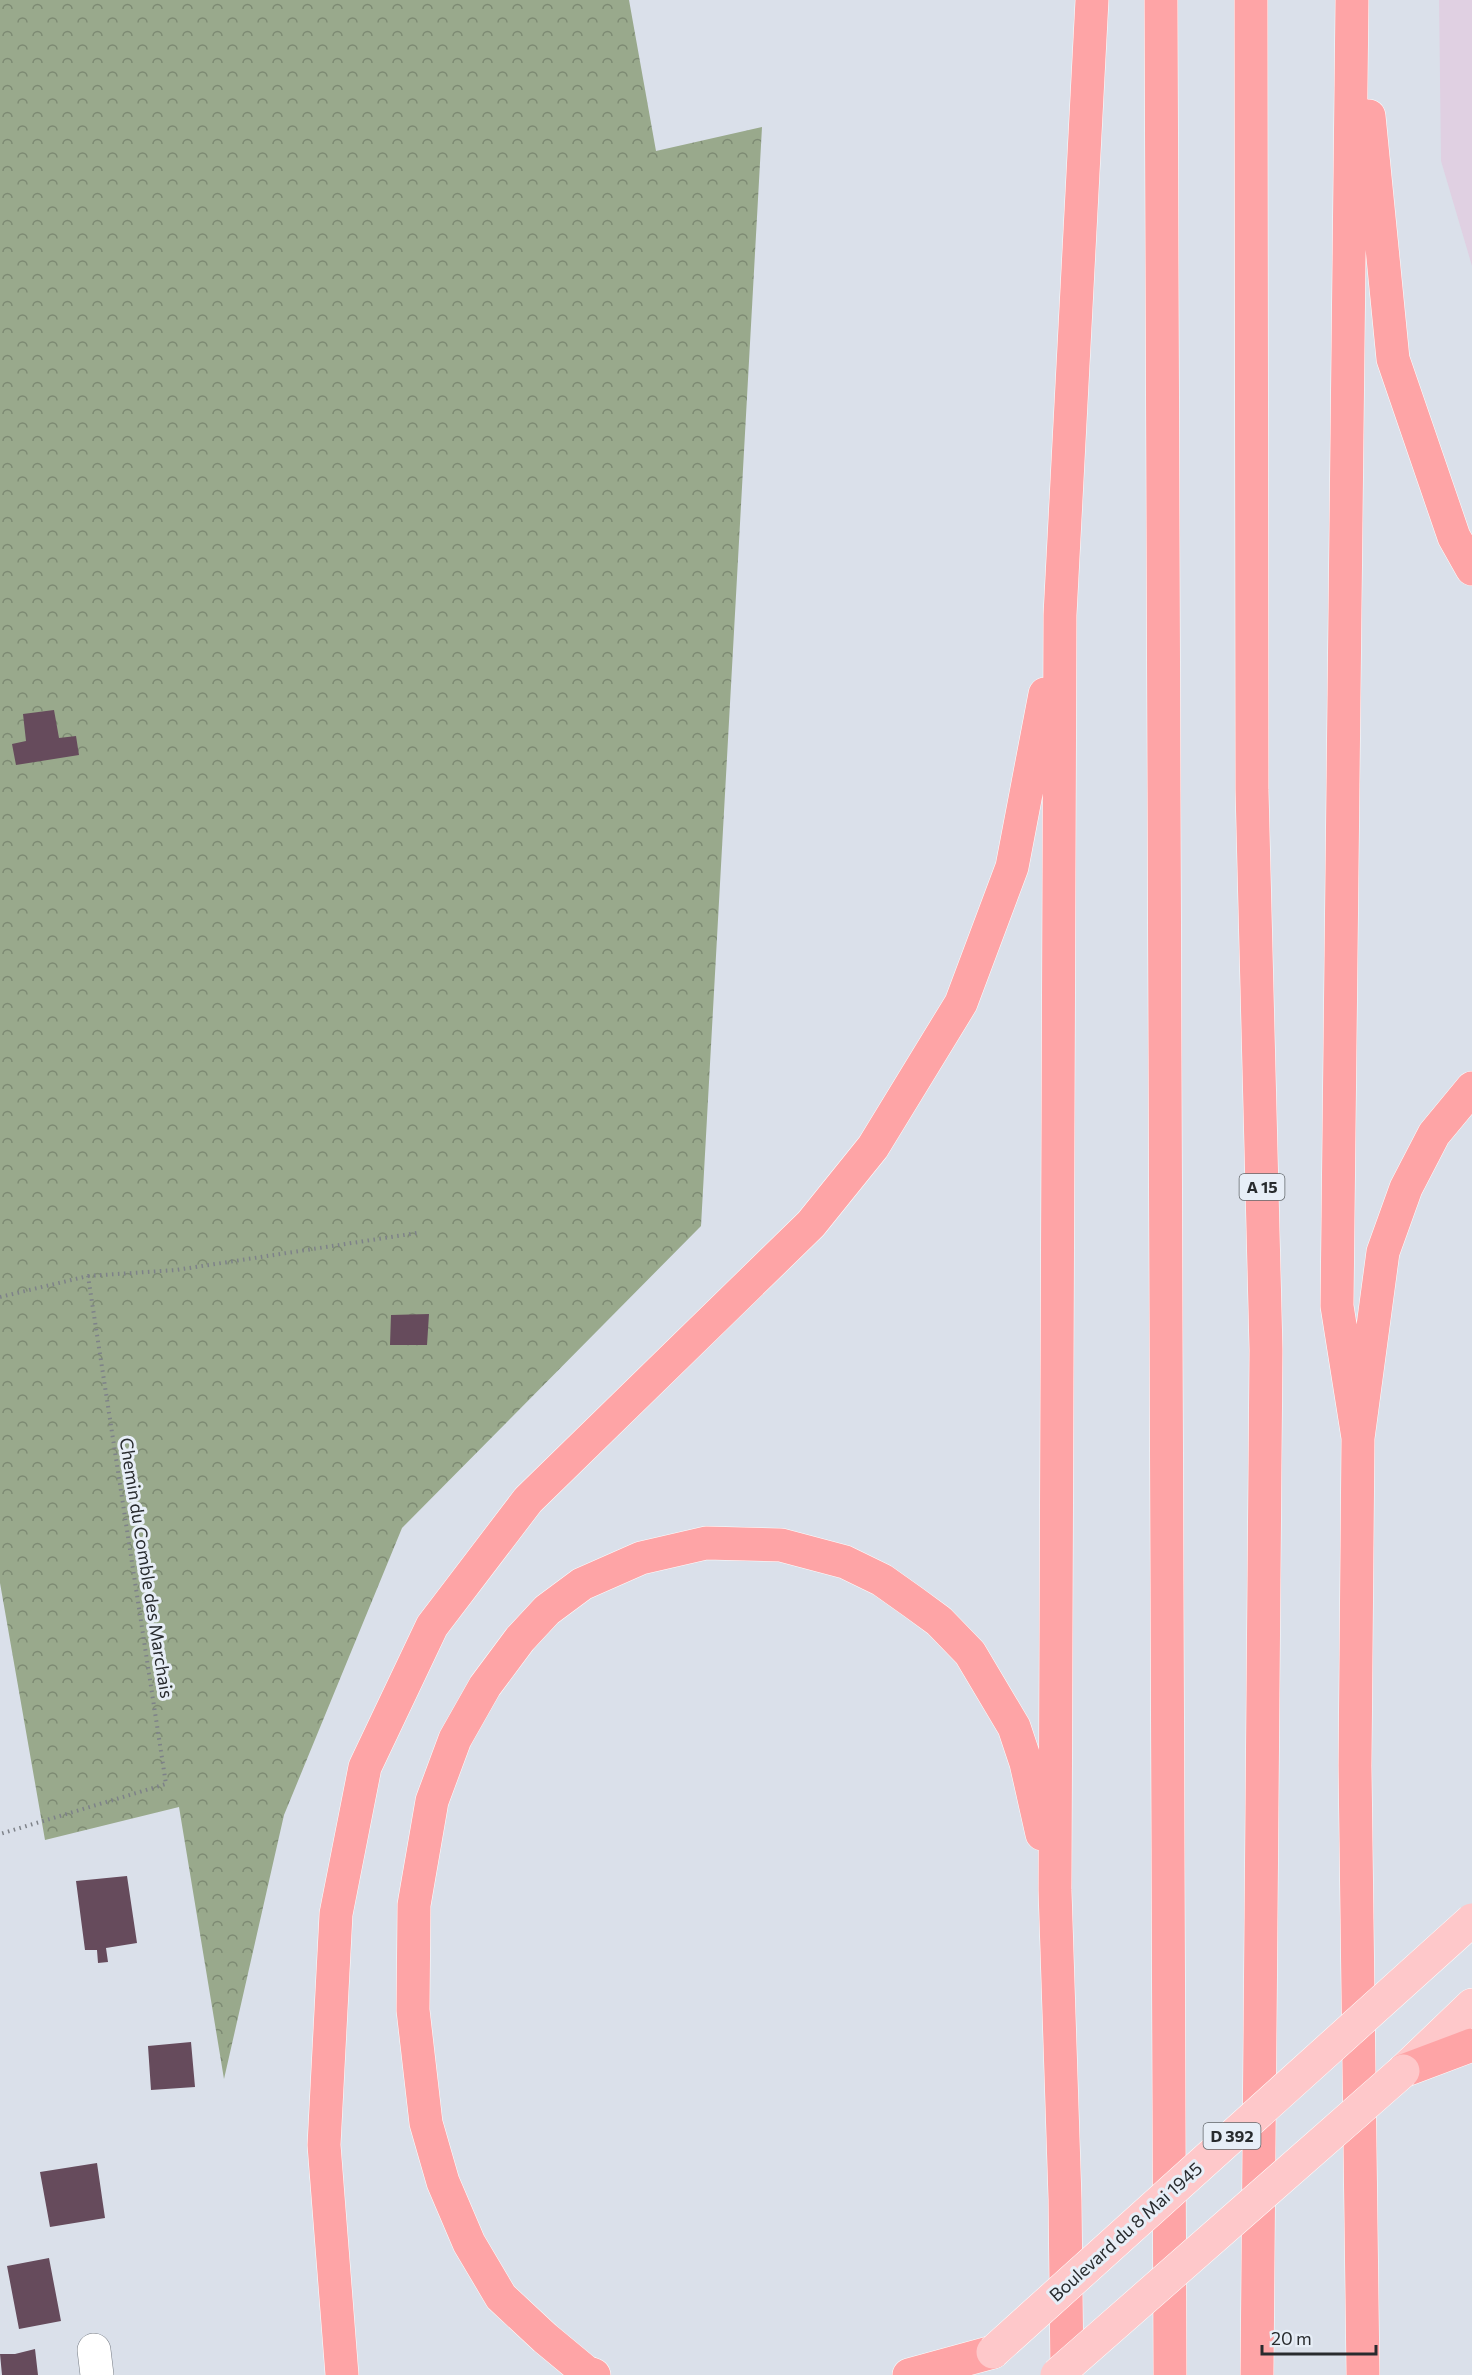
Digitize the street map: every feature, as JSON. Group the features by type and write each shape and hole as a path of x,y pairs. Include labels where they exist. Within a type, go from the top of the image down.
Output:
{"highway":[{"path":"1067,2375 1065,2199 1055,1890 1060,615 1092,0"},
{"path":"1161,0 1170,2375"},
{"name":"A 15","path":"1251,0 1252,778 1266,1350 1257,2375"},
{"path":"1352,0 1336,1306 1358,1438"},
{"path":"1357,0 1393,359 1455,537 1472,569"},
{"path":"342,2375 324,2145 336,1914 365,1767 432,1626 528,1500 811,1224 873,1147 961,1003 1012,867 1060,615"},
{"path":"1363,2375 1355,1766 1358,1438 1383,1252 1406,1188 1434,1134 1472,1088"},
{"path":"594,2375 586,2372 545,2338 501,2297 469,2243 443,2182 426,2123 413,2010 414,1905 432,1800 454,1738 485,1686 520,1639 548,1611 582,1584 641,1558 705,1543 781,1545 845,1562 882,1580 939,1622 970,1653 1014,1727 1026,1763 1055,1890"},
{"path":"1403,2071 1472,2045"},
{"path":"909,2375 993,2352"}],"main road":[{"name":"Boulevard du 8 Mai 1945","path":"967,2375 1472,1920"},
{"path":"1057,2375 1403,2071 1472,2005"}],"path":[{"path":"0,1297 88,1276 176,1270 417,1233"},
{"name":"Chemin du Comble des Marchais","path":"0,1834 166,1784 88,1276"}],"shaded area":[{"path":"1439,0 1472,0 1472,266 1441,161"}],"green space":[{"path":"0,0 629,0 656,151 762,127 701,1226 402,1528 284,1815 224,2079 179,1807 45,1840 0,1583"}],"building":[{"path":"54,710 59,738 76,736 79,755 16,765 12,744 26,741 23,714"},
{"path":"429,1314 427,1345 390,1345 391,1315"},
{"path":"127,1876 137,1943 106,1948 108,1962 98,1963 97,1950 85,1950 76,1881"},
{"path":"191,2042 195,2087 151,2090 148,2046"},
{"path":"97,2163 105,2218 50,2227 40,2172"},
{"path":"49,2258 61,2321 19,2329 7,2266"},
{"path":"35,2349 38,2375 2,2375 0,2354 15,2354"}]}
